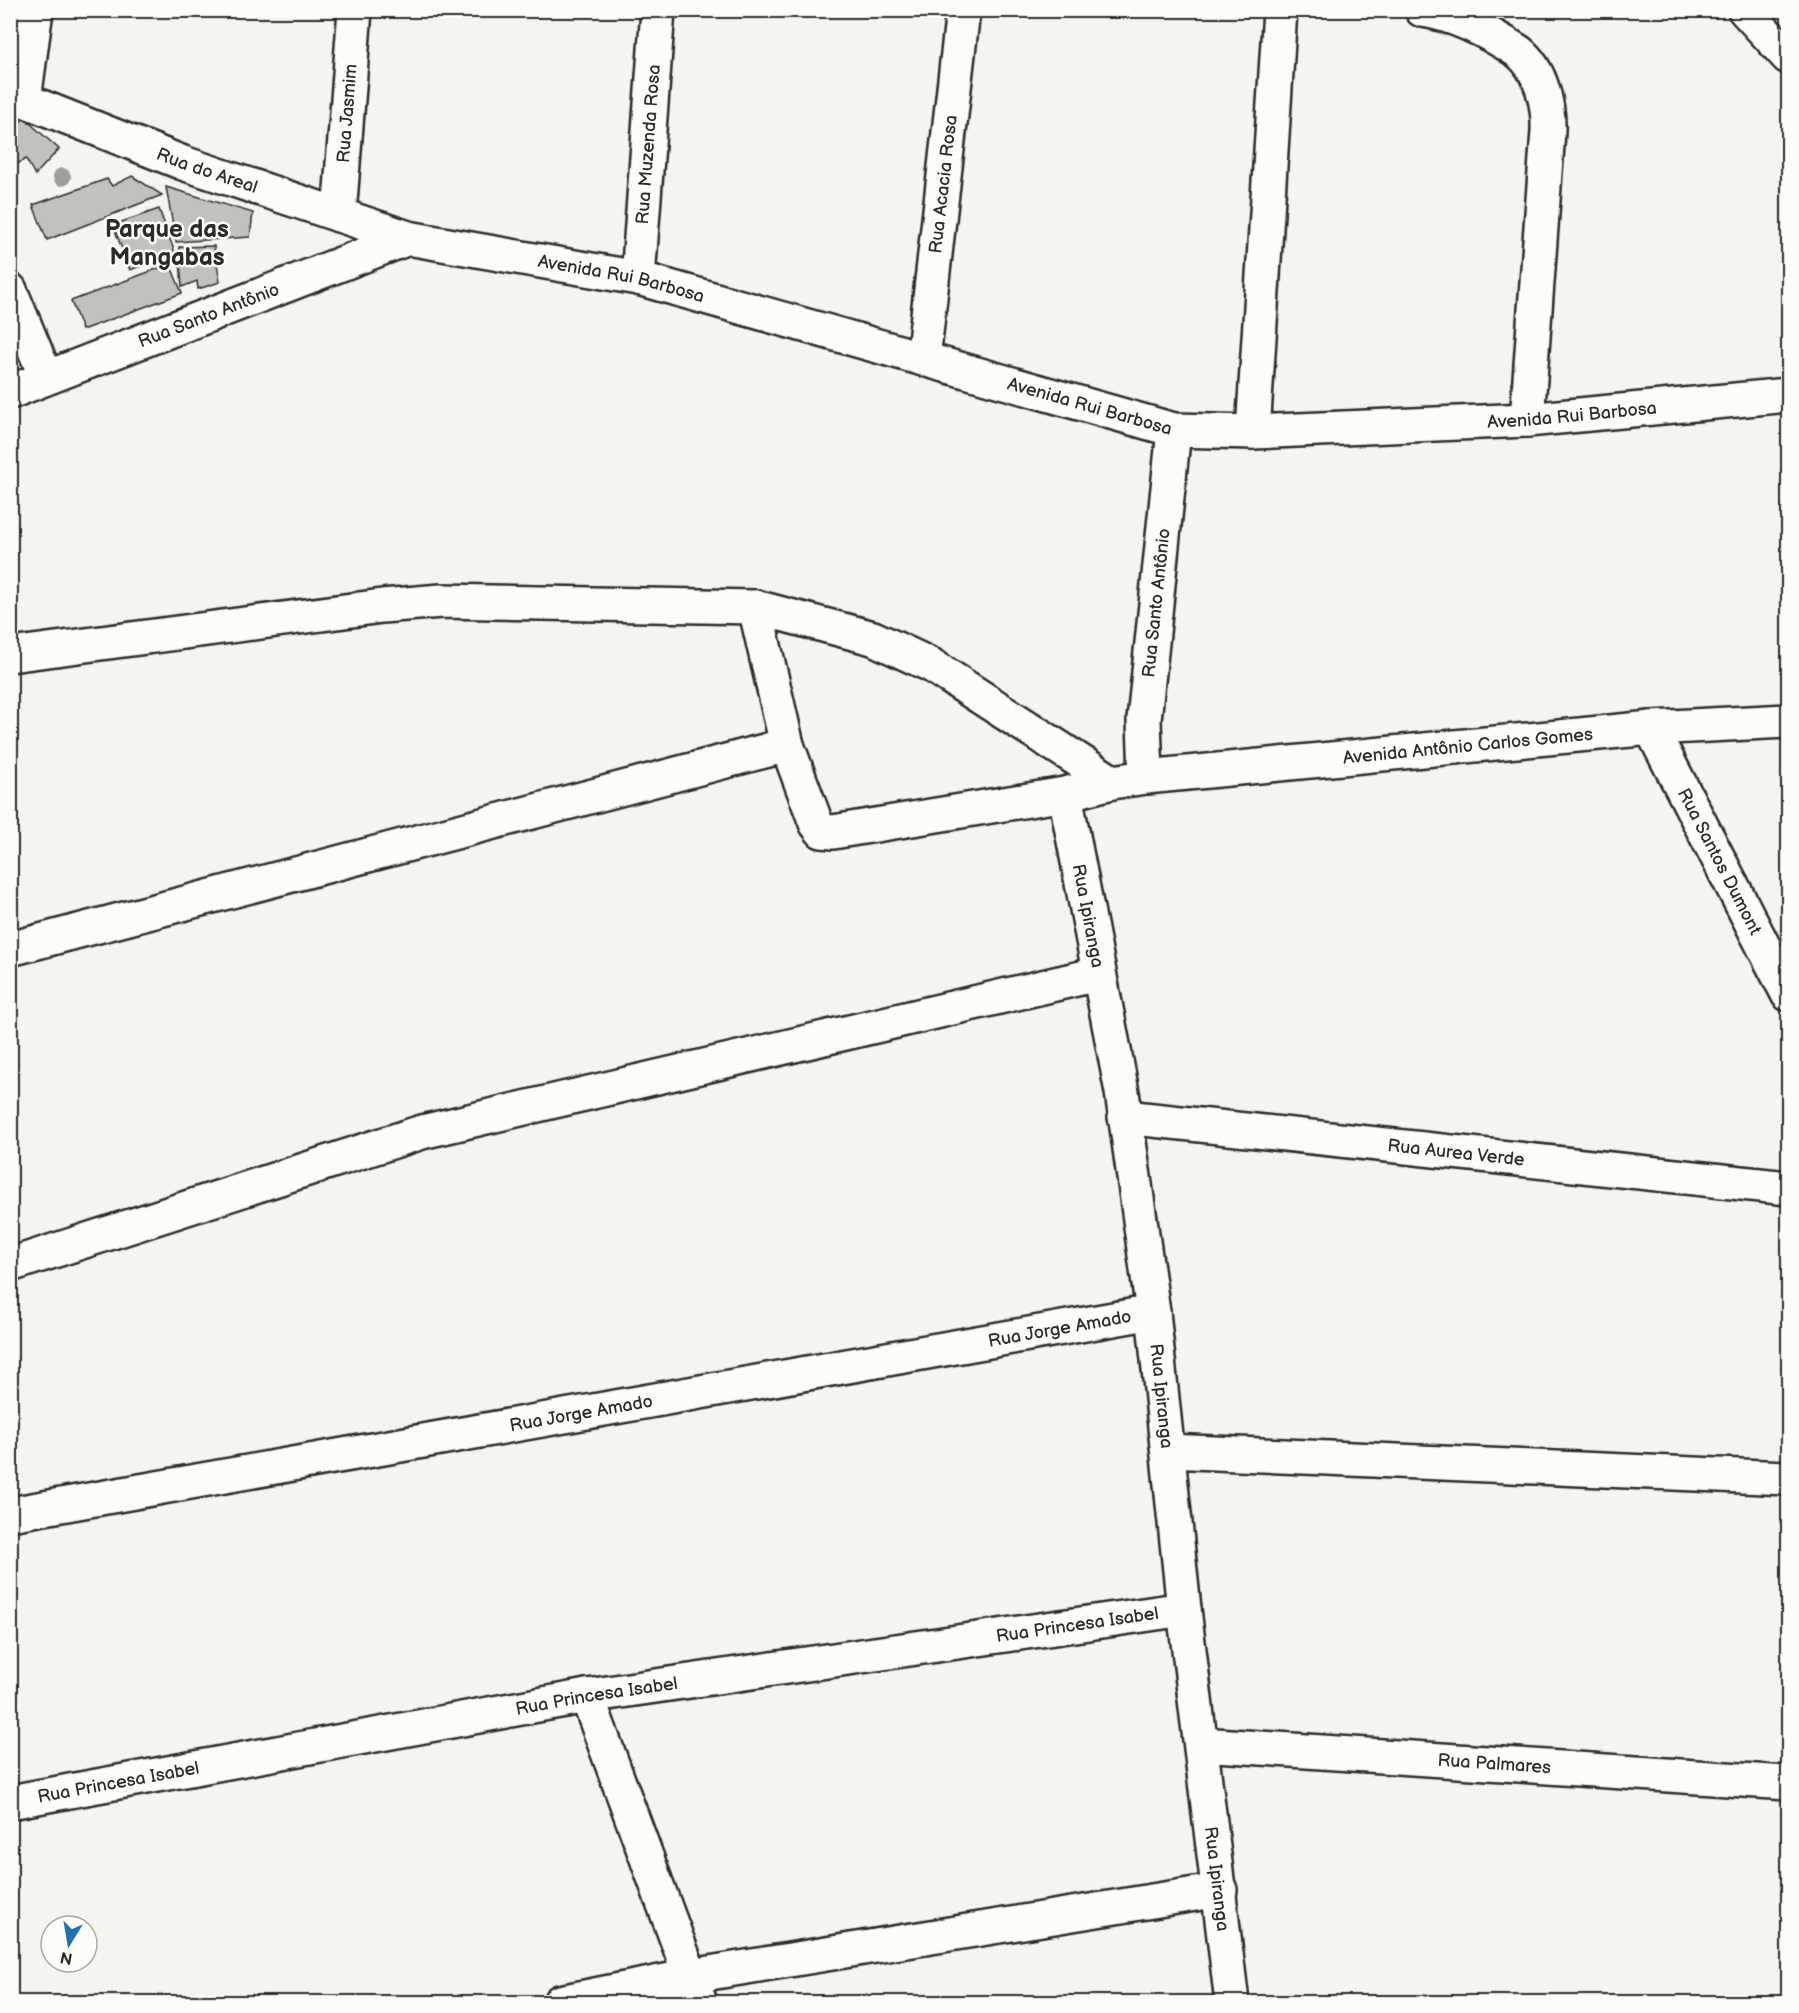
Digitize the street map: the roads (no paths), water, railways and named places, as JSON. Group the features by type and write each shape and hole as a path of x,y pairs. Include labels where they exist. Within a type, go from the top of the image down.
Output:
{"street":[{"path":"17,96 36,10"},
{"name":"Rua Jasmim","path":"339,215 355,10"},
{"name":"Rua Muzenda Rosa","path":"638,278 658,10"},
{"name":"Rua Acacia Rosa","path":"923,359 963,10"},
{"path":"1253,432 1280,10"},
{"path":"1422,10 1459,19 1519,51 1526,57 1537,74 1545,104 1548,131 1527,420"},
{"path":"1745,10 1788,57"},
{"name":"Rua do Areal","path":"17,96 167,158 408,238"},
{"name":"Avenida Rui Barbosa","path":"408,238 638,278 1174,430 1253,432 1527,420 1788,395"},
{"name":"Rua Santo Antônio","path":"10,392 408,238"},
{"path":"10,290 46,377"},
{"name":"Rua Santo Antônio","path":"1146,777 1144,720 1174,430"},
{"path":"10,655 382,606 441,601 756,607 873,638 931,665 1112,782"},
{"path":"10,949 786,745 756,607"},
{"name":"Avenida Antônio Carlos Gomes","path":"786,745 816,823 822,831 833,832 1065,794 1112,782 1146,777 1651,728 1788,721"},
{"name":"Rua Santos Dumont","path":"1651,728 1788,994"},
{"name":"Rua Ipiranga","path":"1065,794 1122,1092 1153,1312 1184,1609 1232,2002"},
{"path":"10,1264 422,1132 1098,974"},
{"name":"Rua Aurea Verde","path":"1125,1117 1788,1188"},
{"name":"Rua Jorge Amado","path":"10,1514 1153,1312"},
{"path":"1168,1451 1788,1478"},
{"name":"Rua Princesa Isabel","path":"10,1802 587,1696 1184,1609"},
{"path":"587,1696 695,1990"},
{"name":"Rua Palmares","path":"1201,1744 1788,1783"},
{"path":"560,2002 695,1990 1220,1890"}],"district":[{"name":"Parque das Mangabas","path":"167,243"}]}
